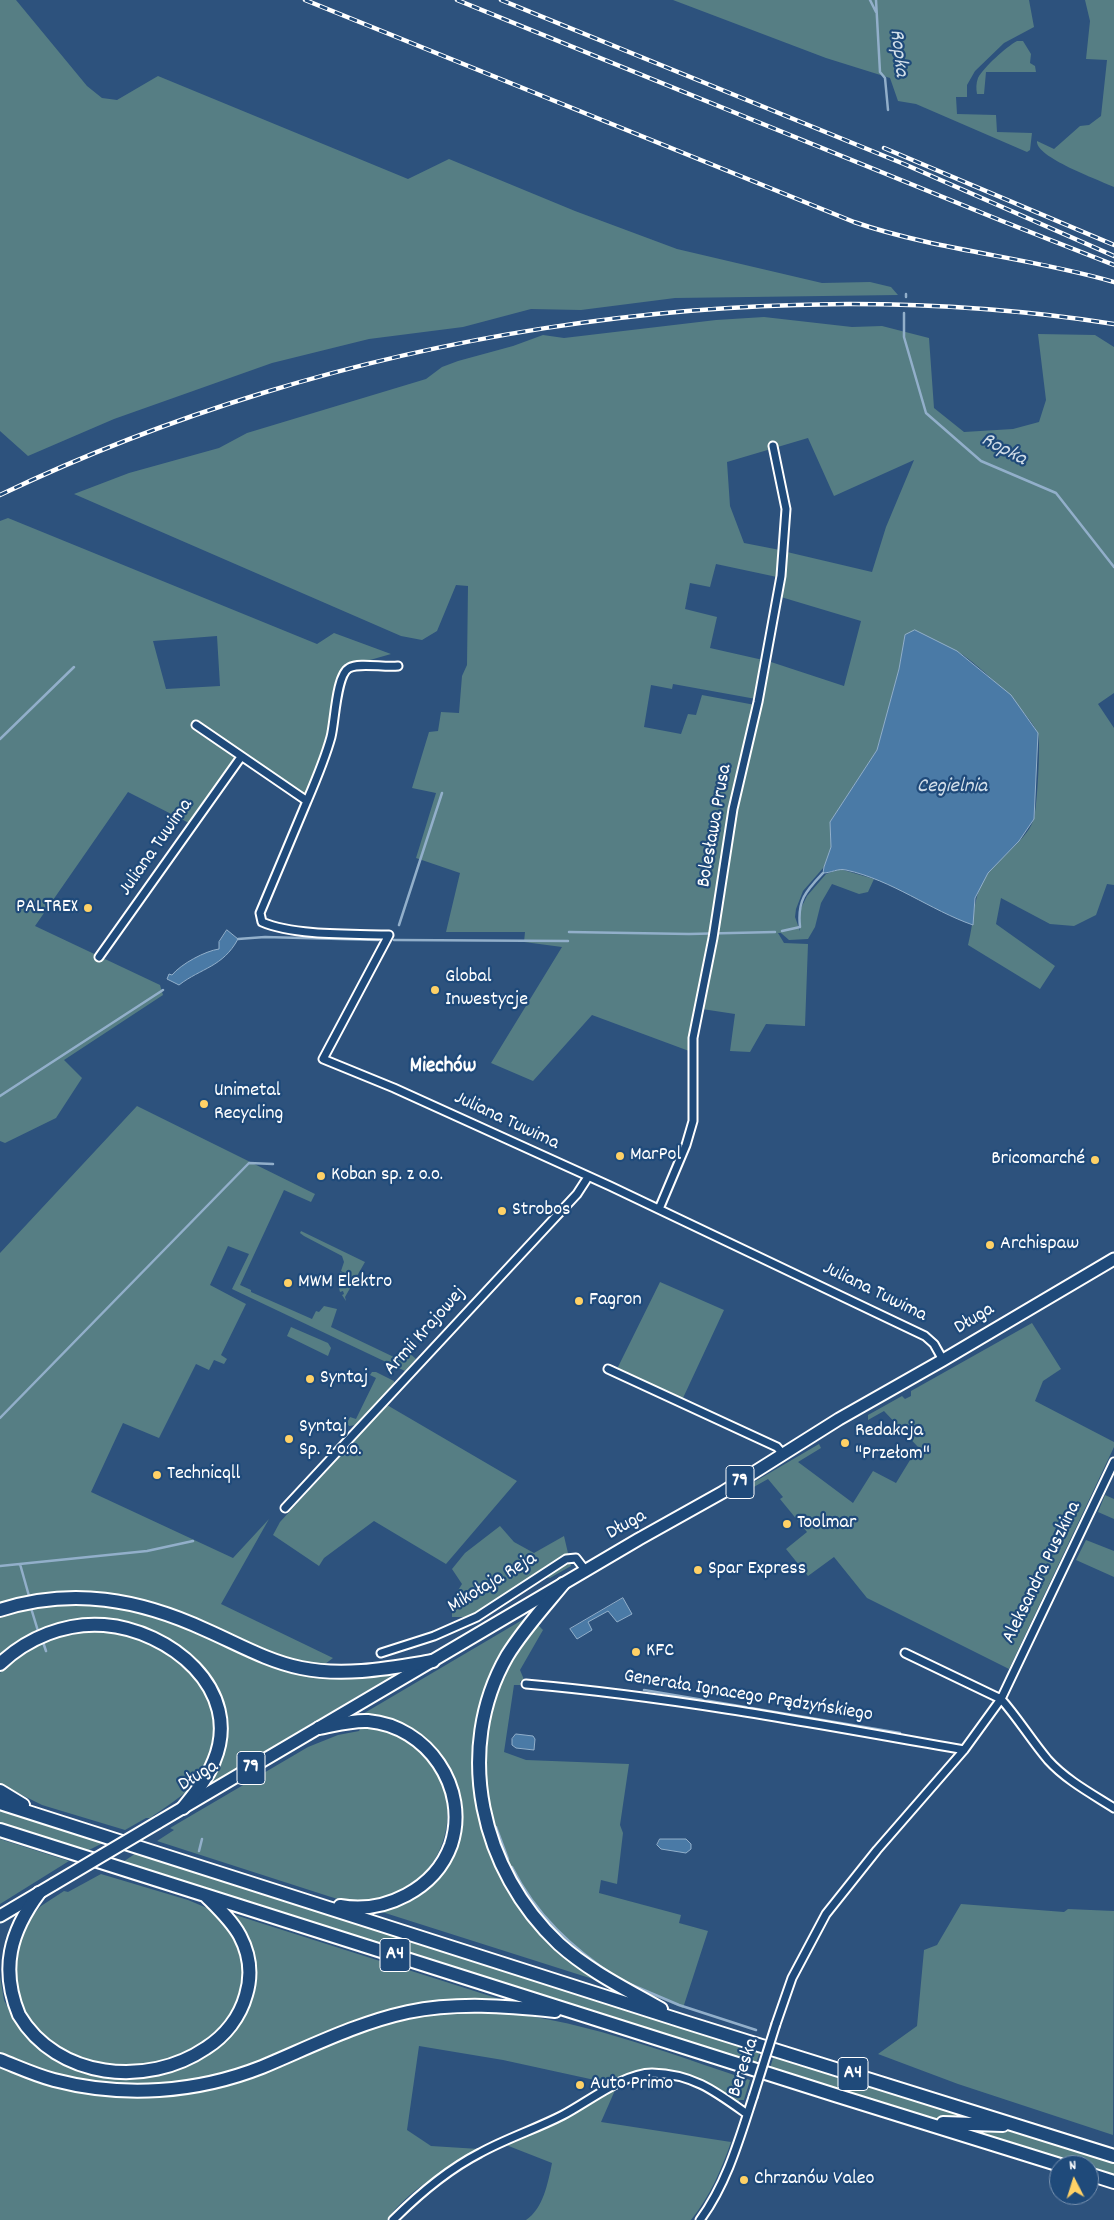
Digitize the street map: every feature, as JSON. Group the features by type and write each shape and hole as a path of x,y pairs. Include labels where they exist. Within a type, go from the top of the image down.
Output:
{"highway":[{"path":"563,1584 520,1636 507,1657 489,1697 483,1719 479,1764 484,1815 492,1842 508,1877 526,1905 559,1943 600,1974 685,2022"},
{"path":"0,1610 37,1600 64,1598 91,1598 135,1604 171,1614 283,1664 317,1671 356,1672 433,1661"},
{"path":"0,1664 20,1648 37,1638 60,1630 92,1625 116,1627 142,1634 175,1650 194,1667 207,1685 216,1705 220,1733 214,1761 198,1790 183,1808"},
{"path":"310,1902 347,1908 364,1907 385,1904 411,1893 432,1876 445,1857 451,1846 455,1819 453,1797 442,1766 429,1750 412,1735 389,1726 368,1721 319,1728"},
{"path":"0,1791 47,1818"},
{"name":"A4","path":"0,1803 685,2022 1020,2125 1114,2156"},
{"name":"A4","path":"0,1830 1049,2161"},
{"path":"39,1893 16,1927 7,1956 6,1983 15,2008 30,2031 62,2056 95,2069 128,2073 159,2069 190,2058 222,2036 241,2008 249,1985 250,1966 246,1951 234,1926 205,1895"},
{"path":"0,2060 53,2079 87,2087 115,2090 166,2090 194,2087 237,2076 369,2022 415,2011 448,2006 490,2005 585,2015"},
{"name":"A4","path":"926,2122 1020,2125"},
{"path":"1099,2177 1114,2182"}],"main road":[{"name":"Długa","path":"39,1893 563,1584 724,1492 846,1414 944,1360 1114,1259"},
{"name":"79","path":"0,1916 39,1893"}],"street":[{"name":"Bolesława Prusa","path":"659,1209 686,1145 693,1121 693,1038 716,921 733,809 758,702 781,576 786,509 772,446"},
{"name":"Juliana Tuwima","path":"398,666 349,668 342,676 331,737 320,771 260,913 262,922 273,926 319,932 388,935 323,1059 394,1088 659,1209 920,1334 931,1341 944,1360"},
{"path":"196,725 306,801"},
{"name":"Juliana Tuwima","path":"99,957 241,757"},
{"name":"Armii Krajowej","path":"285,1508 582,1188 588,1177"},
{"path":"608,1369 777,1446 783,1454"},
{"name":"Aleksandra Puszkina","path":"1001,1698 1114,1462"},
{"name":"Mikołaja Reja","path":"381,1653 434,1636 477,1617 566,1559 576,1558 586,1571"},
{"path":"905,1653 1001,1698 1043,1754 1058,1770 1114,1808"},
{"name":"Generała Ignacego Prądzyńskiego","path":"526,1684 614,1691 689,1702 964,1750"},
{"name":"Bereska","path":"393,2220 434,2182 474,2156 561,2116 634,2075 652,2073 691,2079 717,2092 748,2114 792,1978 826,1914 883,1843 964,1750 1001,1698"},
{"path":"700,2220 727,2173 748,2114"}],"green space":[{"path":"0,0 16,0 87,86 102,98 117,100 158,76 408,179 449,159 575,211 677,249 822,283 870,282 891,287 898,295 675,298 581,310 531,309 463,327 369,339 272,363 114,419 28,456 0,431"},
{"path":"673,0 1029,0 1034,27 1004,43 975,71 967,85 967,97 956,97 957,114 996,115 997,132 1032,133 1030,150 1027,152 916,104 898,101 890,78 826,58"},
{"path":"1085,0 1114,0 1114,187 1057,161 1039,147 1037,141 1054,149 1080,126 1089,125 1101,116 1107,60 1086,59 1090,21"},
{"path":"1017,41 1023,41 1031,54 1030,63 1035,66 1036,72 986,72 984,94 977,94 977,82 981,73"},
{"path":"764,317 852,327 882,326 929,338 934,408 964,432 1013,429 1039,422 1046,400 1038,334 1095,335 1114,347 1114,693 1098,704 1114,728 1114,885 1107,884 1096,915 1074,926 1050,924 1001,898 996,924 1055,966 1040,989 968,945 976,898 983,881 993,867 1026,833 1034,818 1038,775 1038,734 1025,714 975,664 956,651 944,646 905,635 899,669 877,750 830,822 831,847 824,867 803,891 796,909 795,917 800,931 800,910 807,896 826,874 840,869 874,879 868,892 859,894 832,884 821,903 815,927 808,939 789,940 781,933 778,933 784,943 808,944 805,1026 766,1024 750,1052 730,1051 735,1014 702,1009 709,966 705,962 689,1037 689,1051 592,1015 533,1081 491,1063 562,947 524,942 525,932 446,932 460,873 416,858 436,793 412,788 429,732 438,731 441,712 459,713 462,676 467,665 468,586 456,585 437,631 422,640 401,636 74,494 129,473 219,448 247,433 426,379 442,367 543,335 564,338 716,320","holes":["808,438 834,496 914,460 886,527 872,572 787,552 781,597 861,621 844,686 771,662 736,813 731,811 755,705 702,695 696,715 688,714 681,734 644,727 651,685 672,689 673,684 756,699 763,660 710,648 717,617 685,609 690,583 710,587 716,564 777,577 780,550 744,543 730,506 727,462"]},
{"path":"8,518 317,644 334,633 391,654 363,662 346,663 336,688 324,750 305,795 241,752 189,823 128,792 35,926 160,985 163,995 64,1060 82,1078 56,1118 5,1143 0,1141 0,521","holes":["217,636 220,686 166,689 153,641"]},
{"path":"137,1106 315,1194 311,1202 284,1190 240,1285 251,1290 251,1292 312,1319 316,1311 319,1312 324,1306 337,1309 331,1327 398,1359 407,1342 414,1341 406,1350 416,1359 405,1371 232,1289 249,1254 228,1246 210,1285 246,1304 221,1355 227,1359 224,1364 214,1360 209,1370 196,1364 159,1438 123,1423 91,1492 233,1558 269,1519 221,1604 333,1658 321,1667 265,1651 176,1611 155,1603 133,1598 111,1594 66,1592 43,1594 0,1603 0,1253"},
{"path":"301,1231 365,1262 345,1297 346,1301 342,1295 344,1294 343,1291 340,1292 339,1288 345,1288 346,1281 339,1280 340,1272 347,1274 341,1271 344,1262 342,1256 304,1236 300,1233"},
{"path":"660,1282 724,1310 683,1398 617,1369"},
{"path":"1032,1323 1061,1369 1043,1381 1035,1401 1114,1442 1114,1447 1009,1669 867,1598 834,1557 808,1576 786,1549 807,1532 780,1499 783,1497 768,1479 736,1497 732,1495 819,1444 821,1448 798,1462 853,1503 873,1471 896,1483 918,1447 884,1411 868,1420 868,1415 902,1396 905,1399 911,1396 911,1391"},
{"path":"291,1327 328,1343 331,1348 328,1356 287,1336"},
{"path":"372,1372 376,1372 394,1381 394,1384 356,1425 349,1426 347,1423 350,1417 356,1419 376,1378 370,1375"},
{"path":"387,1405 517,1481 446,1564 374,1521 324,1558 319,1566 273,1535 280,1522"},
{"path":"1105,1495 1114,1499 1114,1519 1098,1512"},
{"path":"500,1526 514,1542 534,1553 564,1536 571,1566 550,1578 536,1575 469,1617 452,1617 452,1600 462,1584 452,1569 465,1553"},
{"path":"1086,1540 1114,1551 1114,1577 1076,1560"},
{"path":"52,1603 112,1605 169,1619 260,1661 400,1671 208,1785 224,1749 225,1718 219,1695 208,1674 192,1656 173,1641 151,1630 128,1622 101,1619 0,1656 0,1614"},
{"path":"529,1616 476,1737 499,1870 596,1980 382,1912 405,1904 422,1895 449,1866 460,1838 462,1809 455,1780 441,1755 420,1734 393,1720 361,1715"},
{"path":"538,1625 543,1630 520,1670 525,1682 520,1681 520,1685 514,1685 504,1752 526,1760 629,1764 620,1825 623,1833 617,1884 601,1880 599,1893 681,1915 679,1923 708,1931 683,2008 618,1979 597,1967 573,1948 551,1927 532,1904 516,1879 503,1852 493,1824 487,1794 485,1747 487,1730 492,1705 503,1678 532,1627 535,1629"},
{"path":"92,1631 113,1632 133,1636 153,1643 171,1655 187,1669 201,1686 210,1705 214,1725 213,1746 206,1767 195,1783 181,1796 150,1818 146,1818 125,1830 42,1805 0,1784 0,1673 31,1649 53,1639"},
{"path":"361,1727 384,1730 405,1739 427,1757 441,1780 447,1805 446,1831 437,1855 422,1876 400,1892 362,1902 345,1901 157,1841 174,1830 170,1828 308,1747 338,1735 359,1731"},
{"path":"0,1810 103,1843 87,1851 0,1824"},
{"path":"0,1839 69,1861 0,1904"},
{"path":"136,1853 760,2051 756,2063 123,1862"},
{"path":"101,1874 188,1900 207,1908 223,1920 241,1949 245,1980 234,2012 216,2035 176,2059 139,2068 91,2063 52,2044 23,2014 11,1957 33,1915 41,1906 64,1891 68,1892"},
{"path":"961,1904 1064,1912 1068,1909 1114,1911 1113,2135 958,2084 878,2054 917,2026 924,1950 937,1945"},
{"path":"229,1913 509,2002 449,2002 204,2080 140,2087 71,2080 0,2057 0,1976 4,2000 24,2032 33,2041 95,2073 203,2055 252,1991"},
{"path":"482,2011 517,2014 585,2028 651,2047 750,2080 744,2100 739,2100 738,2104 703,2083 681,2075 641,2070 633,2072 613,2084 503,2060 419,2046 407,2130 431,2146 479,2149 417,2189 395,2209 387,2220 0,2220 0,2065 166,2095 393,2021 428,2014"},
{"path":"774,2055 1095,2155 1049,2156 770,2068"},
{"path":"616,2088 601,2122 731,2142 714,2183 698,2211 691,2220 526,2220 541,2202 552,2163 506,2145 587,2106"},
{"path":"1099,2156 1114,2161 1114,2176 1099,2171"}],"water":[{"name":"Cegielnia","path":"915,630 957,651 1011,695 1038,733 1034,819 1019,841 988,873 975,898 973,925 863,875 843,870 823,873 831,847 830,822 877,750 899,669 905,635"},
{"path":"227,930 238,939 226,956 179,985 167,979 169,974 172,975 194,959 207,952 219,949 219,942"},
{"path":"623,1598 632,1614 617,1622 608,1611 588,1622 592,1630 577,1639 570,1629"},
{"path":"516,1734 533,1736 535,1739 534,1750 516,1748 512,1745 512,1739"},
{"path":"660,1839 686,1839 691,1844 691,1849 686,1853 661,1849 657,1845"}],"waterway":[{"name":"Ropka","path":"870,0 876,12"},
{"name":"Ropka","path":"876,0 880,72 885,78 888,110"},
{"name":"Ropka","path":"904,313 904,337 926,413 981,461 1056,493 1114,567"},
{"path":"0,739 74,667"},
{"path":"399,925 442,793"},
{"path":"782,931 800,927 801,903 807,891 823,873"},
{"path":"569,932 689,934 775,932"},
{"path":"238,939 265,937 378,940"},
{"path":"394,940 568,941"},
{"path":"0,1096 163,990"},
{"path":"0,1418 249,1163 273,1164"},
{"path":"0,1566 147,1551 193,1541"},
{"path":"20,1564 29,1596"},
{"path":"31,1608 38,1631"},
{"path":"43,1642 46,1651"},
{"path":"644,1690 900,1733"},
{"path":"496,1827 508,1859"},
{"path":"199,1851 202,1839"},
{"path":"512,1867 532,1900 556,1929 616,1977"},
{"path":"625,1982 679,2005 756,2030"}],"railway":[{"path":"305,0 854,222 918,240 1082,273 1114,282"},
{"path":"457,0 1114,265"},
{"path":"501,0 904,164 1114,256"},
{"path":"884,148 1114,245"},
{"path":"0,495 129,439 264,393 403,356 545,328 689,311 832,304 975,308 1114,324"}],"place":[{"name":"PALTREX","path":"88,908"},
{"name":"Global Inwestycje","path":"435,990"},
{"name":"Unimetal Recycling","path":"204,1104"},
{"name":"MarPol","path":"620,1156"},
{"name":"Bricomarché","path":"1095,1160"},
{"name":"Koban sp. z o.o.","path":"321,1176"},
{"name":"Strobos","path":"502,1211"},
{"name":"Archispaw","path":"990,1245"},
{"name":"MWM Elektro","path":"288,1283"},
{"name":"Fagron","path":"579,1301"},
{"name":"Syntaj","path":"310,1379"},
{"name":"Syntaj Sp. z o.o.","path":"289,1439"},
{"name":"Redakcja \"Przełom\"","path":"845,1443"},
{"name":"Technicqll","path":"157,1475"},
{"name":"Toolmar","path":"787,1524"},
{"name":"Spar Express","path":"698,1570"},
{"name":"KFC","path":"636,1652"},
{"name":"Auto Primo","path":"580,2085"},
{"name":"Chrzanów Valeo","path":"744,2180"}],"district":[{"name":"Miechów","path":"443,1068"}]}
